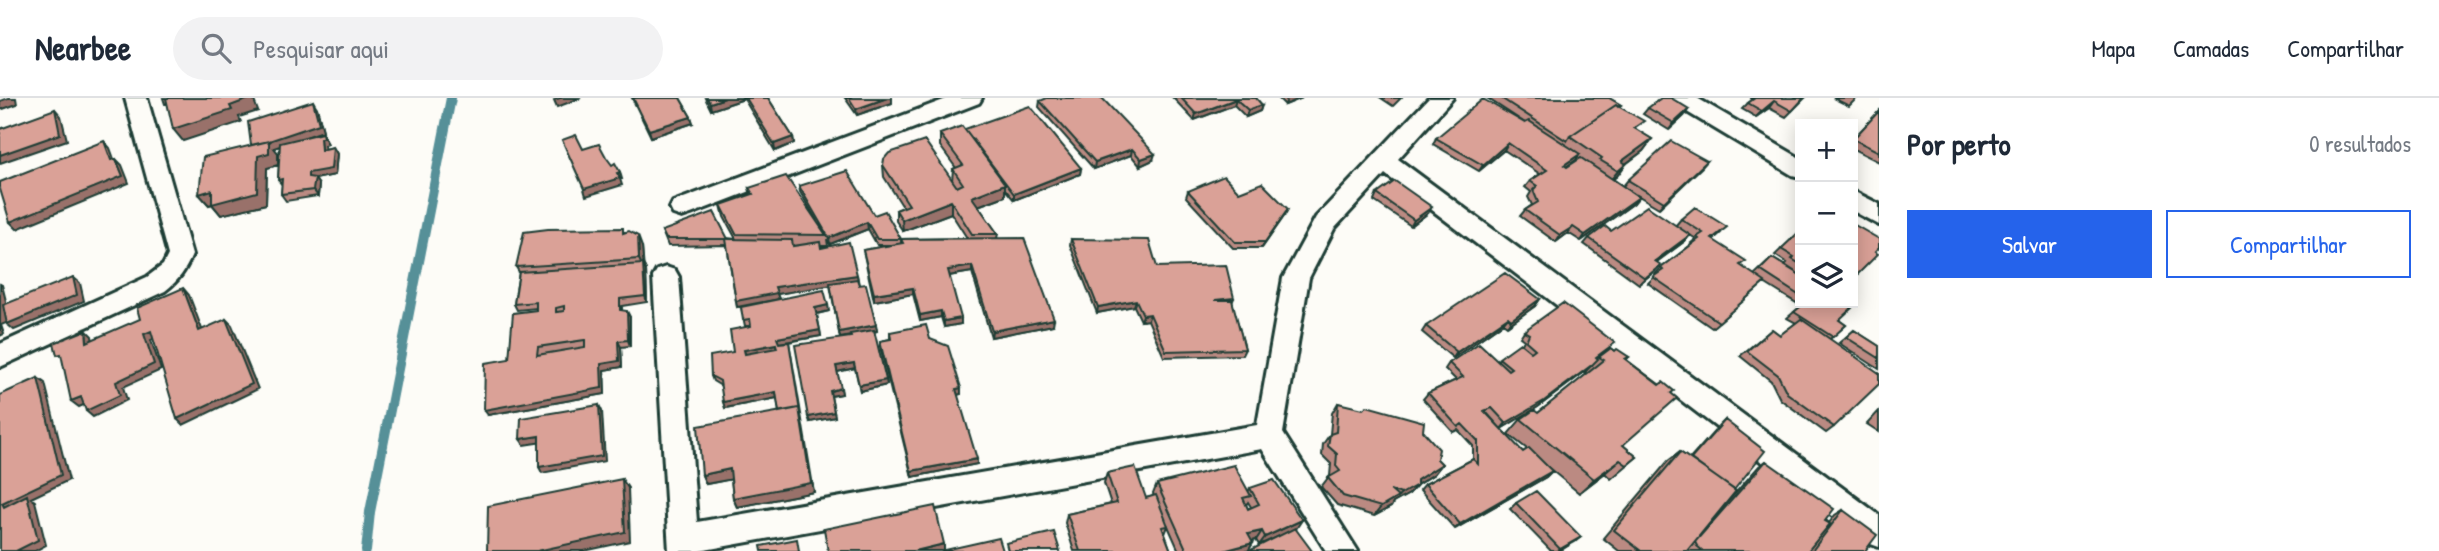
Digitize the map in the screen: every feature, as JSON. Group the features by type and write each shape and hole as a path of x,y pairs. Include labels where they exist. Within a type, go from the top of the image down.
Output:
{"street":[{"path":"0,356 156,284 172,272 180,254 136,98"},
{"path":"682,208 971,98"},
{"path":"1343,551 1269,435 1296,278 1325,223 1442,98"},
{"path":"1680,98 1795,166"},
{"path":"1384,161 1879,533"},
{"path":"1858,203 1879,216"},
{"path":"666,277 683,545 1269,435"}],"building":[{"path":"166,98 249,99 230,106 232,110 173,129"},
{"path":"633,98 680,98 691,117 649,130"},
{"path":"707,98 725,98 710,103"},
{"path":"746,98 768,98 793,137 774,144"},
{"path":"849,98 887,98 856,109"},
{"path":"1047,98 1102,98 1155,154 1141,159 1132,149 1095,162 1040,101"},
{"path":"1181,98 1256,98 1262,105 1248,110 1236,99 1196,114"},
{"path":"1501,98 1609,98 1621,105 1616,105 1570,136 1567,141"},
{"path":"1661,98 1671,98 1689,109 1674,123 1648,108"},
{"path":"1755,98 1804,98 1792,111 1774,101 1762,111 1748,103"},
{"path":"1483,99 1525,123 1529,121 1580,154 1564,165 1567,167 1581,158 1639,197 1585,235 1573,227 1560,235 1525,210 1538,202 1533,190 1537,186 1530,181 1547,170 1508,143 1483,165 1436,138"},
{"path":"313,101 319,124 251,145 248,122"},
{"path":"1616,105 1644,121 1634,128 1652,139 1622,161 1626,164 1618,171 1570,136"},
{"path":"1030,106 1081,168 1014,194 965,129"},
{"path":"55,109 60,134 0,155 0,129"},
{"path":"1879,111 1879,152 1858,142 1858,134"},
{"path":"962,126 1005,184 972,197 998,234 972,234 951,201 902,220 896,210 909,205 883,165 884,159 889,153 925,141 957,187 963,184 953,169 963,165 940,134"},
{"path":"322,133 321,150 333,147 331,169 308,173 308,177 315,178 313,190 281,194 282,179 278,180 280,143"},
{"path":"576,135 583,149 599,144 612,165 615,163 620,178 584,189 562,140"},
{"path":"104,141 111,160 116,159 123,176 10,222 0,182"},
{"path":"269,141 269,153 258,156 257,192 212,204 212,190 199,194 203,157"},
{"path":"1671,141 1707,161 1664,202 1628,180"},
{"path":"847,171 874,215 885,211 901,239 877,239 867,222 829,238 799,186"},
{"path":"786,176 826,235 736,234 721,205 753,194 749,188"},
{"path":"1224,176 1239,192 1262,183 1288,209 1265,242 1235,242 1188,191"},
{"path":"1395,181 1432,207 1414,220 1377,194"},
{"path":"1647,206 1690,235 1655,261 1661,265 1645,278 1589,238 1605,226 1611,231"},
{"path":"1695,207 1727,227 1712,239 1746,261 1740,265 1765,282 1719,322 1653,277 1703,233 1681,219"},
{"path":"714,212 728,239 792,240 793,246 820,242 821,248 849,242 857,275 775,287 777,293 736,301 726,239 666,239 662,231"},
{"path":"1858,227 1879,239 1879,248 1875,252 1878,254 1858,274"},
{"path":"623,228 623,233 629,231 638,236 639,259 516,267 524,232"},
{"path":"1795,236 1795,261 1792,259 1794,257 1781,249"},
{"path":"1024,238 1054,319 992,331 972,266 948,270 961,318 944,321 941,311 920,315 913,288 874,294 863,250 903,243 901,239"},
{"path":"1071,239 1149,240 1157,267 1226,265 1234,298 1215,300 1232,300 1245,349 1166,351 1150,314 1143,315 1136,300 1098,307"},
{"path":"1772,258 1795,272 1795,293 1760,270"},
{"path":"643,264 645,296 620,299 620,310 627,311 628,340 618,341 619,361 601,364 602,388 484,410 485,363 509,359 513,313 536,310 536,302 514,304 519,272","holes":["564,306 564,311 556,312 556,308","585,340 585,347 537,355 538,347"]},
{"path":"1505,273 1540,299 1457,352 1426,326"},
{"path":"73,277 77,295 7,324 3,305"},
{"path":"857,279 859,285 866,284 876,325 839,332 830,283"},
{"path":"183,288 199,331 226,319 252,384 177,419 151,331 144,334 154,364 116,382 120,395 86,411 81,397 71,401 61,354 57,355 54,343 86,330 87,342 140,319 137,308"},
{"path":"824,290 828,305 815,308 820,330 777,338 779,343 789,342 800,412 799,408 779,412 776,392 723,402 720,381 711,376 710,356 733,352 730,330 751,326 750,319 743,320 741,307","holes":["776,344 777,348 745,354 744,350"]},
{"path":"1563,303 1615,343 1596,357 1598,359 1593,364 1544,401 1506,423 1492,408 1484,411 1523,452 1529,448 1552,471 1460,524 1425,484 1473,459 1478,464 1478,441 1462,424 1458,427 1428,393 1463,377 1449,363 1479,343 1508,370 1511,368 1499,358 1520,343 1531,352 1535,349 1526,341 1529,334 1524,331"},
{"path":"1799,308 1852,308 1839,320 1846,325 1833,337 1794,312"},
{"path":"1801,319 1879,373 1879,384 1834,427 1787,393 1778,375 1747,351 1772,329 1780,335"},
{"path":"926,325 930,339 948,346 961,388 956,389 977,459 911,471 880,341 891,339 890,332"},
{"path":"874,330 886,380 859,385 854,363 836,366 841,388 830,391 834,412 808,417 795,345 851,337 850,334"},
{"path":"1854,330 1879,346 1879,358 1846,337"},
{"path":"1611,348 1629,357 1625,359 1659,385 1663,382 1674,391 1671,393 1677,398 1623,445 1637,457 1627,465 1620,460 1594,479 1521,419 1534,410 1538,413 1604,360 1599,357"},
{"path":"38,378 61,475 2,503 4,507 27,495 38,540 16,551 0,551 0,395"},
{"path":"1338,403 1363,409 1367,406 1424,422 1423,431 1439,449 1437,459 1442,464 1417,480 1417,485 1401,494 1390,490 1398,497 1381,507 1343,496 1328,478 1340,471 1336,466 1337,454 1328,446 1330,434 1336,432"},
{"path":"599,405 602,456 539,467 539,436 520,439 521,418"},
{"path":"799,408 811,483 733,498 730,469 702,475 698,426"},
{"path":"1725,420 1765,451 1734,490 1691,459"},
{"path":"1680,452 1736,491 1687,551 1641,551 1614,530"},
{"path":"1766,461 1834,509 1825,521 1830,524 1808,551 1703,551 1695,542"},
{"path":"1234,465 1251,496 1243,498 1248,509 1259,504 1250,488 1274,480 1302,520 1265,537 1262,531 1248,534 1253,543 1223,551 1187,551 1157,484"},
{"path":"1135,467 1146,498 1156,495 1168,526 1162,527 1171,551 1080,551 1067,514 1117,503 1107,473"},
{"path":"622,479 625,532 537,551 487,551 488,506"},
{"path":"1536,491 1581,537 1560,549 1516,503"},
{"path":"935,506 944,544 915,551 828,551 824,529"},
{"path":"1843,510 1877,535 1865,551 1812,551"},
{"path":"1295,528 1312,551 1249,551"},
{"path":"1054,532 1060,551 1008,551 1006,543"},
{"path":"999,538 1003,551 945,550"},
{"path":"797,539 799,551 762,551 761,546"}],"waterway":[{"path":"366,551 370,512 451,98"}]}
